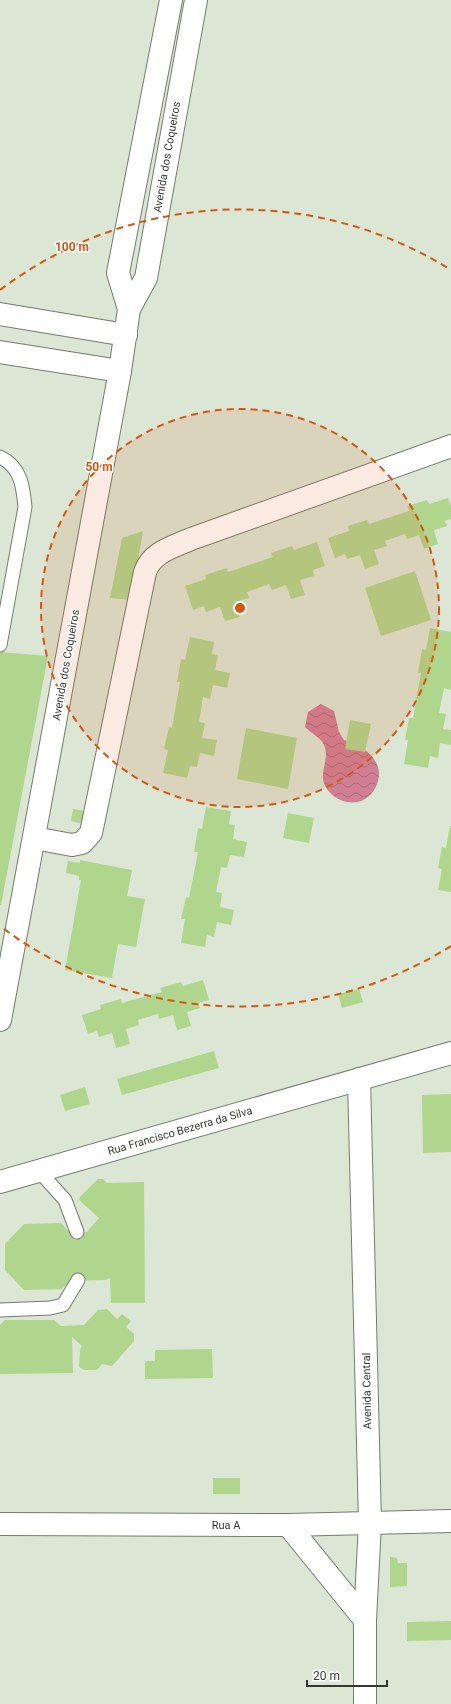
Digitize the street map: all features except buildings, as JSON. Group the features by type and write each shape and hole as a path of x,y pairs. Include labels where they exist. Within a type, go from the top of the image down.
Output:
{"street":[{"name":"Avenida dos Coqueiros","path":"129,309 118,273 171,0"},
{"name":"Avenida dos Coqueiros","path":"2,1006 120,371 129,309 146,278 196,0"},
{"path":"0,314 126,335"},
{"path":"0,352 120,371"},
{"path":"34,838 72,845 82,843 91,833 145,572 147,566 154,557 191,539 451,446"},
{"name":"Rua Francisco Bezerra da Silva","path":"0,1182 451,1053"},
{"name":"Avenida Central","path":"359,1079 370,1522 365,1620 365,1704"},
{"name":"Rua A","path":"0,1524 288,1526 370,1522 451,1521"},
{"path":"288,1526 365,1620"}],"lane":[{"path":"0,457 14,467 23,487 25,507 0,645"},
{"path":"39,1171 65,1200 76,1232"},
{"path":"0,1310 50,1308 62,1305 78,1280"}],"water":[{"path":"321,704 334,711 339,732 344,740 356,744 367,751 378,767 379,776 377,785 372,793 364,800 349,802 342,800 335,797 325,786 323,779 326,757 325,748 322,741 305,727 308,712"}]}
